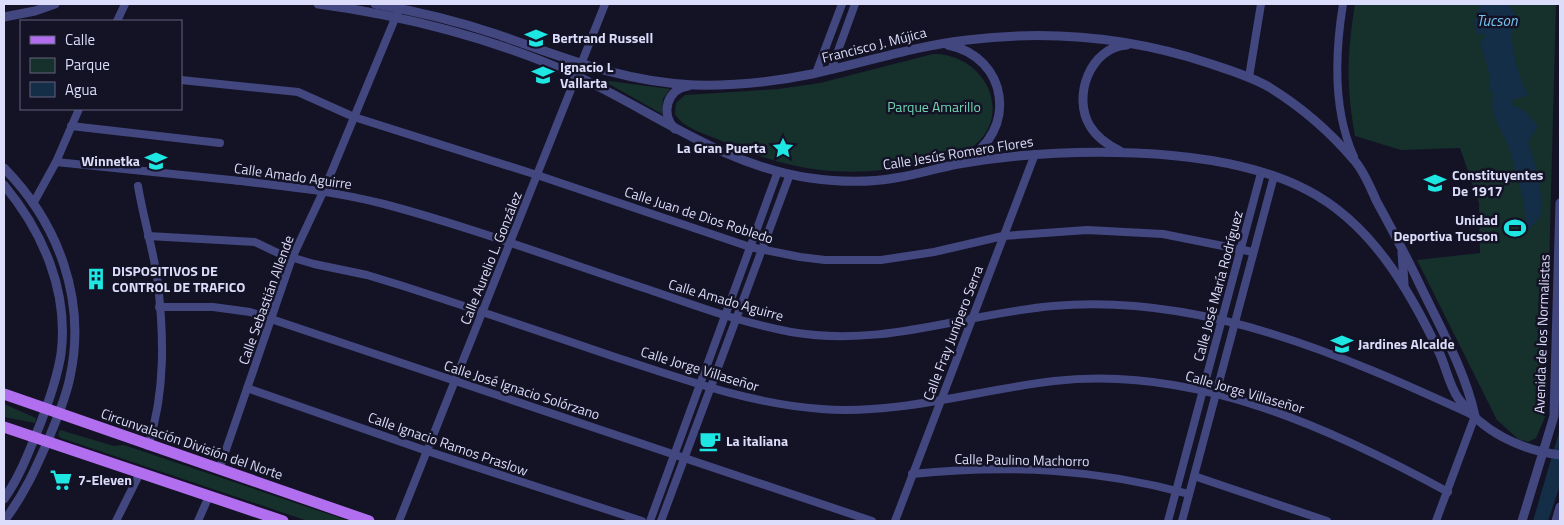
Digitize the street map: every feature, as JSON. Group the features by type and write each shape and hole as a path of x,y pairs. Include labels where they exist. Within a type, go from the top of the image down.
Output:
{"main road":[{"name":"Circunvalación División del Norte","path":"4,394 148,446 370,521"},
{"path":"4,427 283,521"}],"street":[{"path":"4,17 35,11 55,4"},
{"path":"117,20 125,4"},
{"name":"Calle Jesús Romero Flores","path":"318,4 395,18 498,46 576,76 677,131 731,155 790,174 826,180 862,181 894,178 957,164 1035,154 1120,152 1214,162 1274,176 1305,188 1340,212 1382,254 1404,286 1440,353 1457,397 1475,416 1510,442 1527,450 1560,455"},
{"name":"Francisco J. Mújica","path":"375,4 400,6 494,33 581,65 642,80 693,85 754,83 816,74 940,43 990,37 1052,35 1140,45 1200,60 1249,77 1269,88 1303,112 1356,162 1402,249 1470,396 1475,416"},
{"name":"Calle Aurelio L. González","path":"399,521 605,4"},
{"path":"816,74 842,4"},
{"path":"831,70 855,4"},
{"path":"1249,77 1261,4"},
{"path":"1342,4 1337,56 1339,88 1343,119 1350,148 1356,162"},
{"name":"Calle Sebastián Allende","path":"219,470 292,258 324,190 400,6"},
{"path":"940,43 956,46 976,57 993,77 1000,96 999,120 989,140 973,156 957,164"},
{"path":"1120,152 1105,144 1090,126 1084,112 1084,88 1090,71 1109,50 1119,46 1140,45"},
{"name":"Calle Juan de Dios Robledo","path":"182,80 298,92 354,117 537,175 760,250 825,260 881,260 934,252 1003,236 1087,230 1162,234 1253,252"},
{"path":"677,131 669,120 667,103 675,90 693,85"},
{"path":"34,202 56,162 79,110"},
{"path":"71,126 220,143"},
{"name":"Calle Fray Junípero Serra","path":"896,521 912,474 1035,154"},
{"name":"Calle Amado Aguirre","path":"56,162 324,190 424,215 725,316 791,332 854,336 905,332 1020,310 1092,305 1169,310 1235,323 1356,363 1475,416"},
{"path":"4,168 34,202 60,251 73,307 74,334 72,369 59,414 31,480 20,500 4,521"},
{"path":"650,521 778,171"},
{"name":"Calle José María Rodríguez","path":"1168,521 1261,173"},
{"path":"661,521 682,457 790,174"},
{"name":"Calle José María Rodríguez","path":"1182,521 1274,176"},
{"path":"4,186 34,225 48,259 61,309 61,354 45,409 19,477 4,499"},
{"path":"138,186 156,276 163,336 157,414 148,446"},
{"name":"Avenida de los Normalistas","path":"1522,521 1547,454 1554,416 1560,203"},
{"name":"Calle Jorge Villaseñor","path":"148,236 248,241 292,258 366,275 709,388 770,403 823,410 869,410 940,402 1030,384 1077,379 1140,381 1203,391 1316,426 1382,456 1448,492"},
{"path":"1402,249 1404,286"},
{"name":"Calle José Ignacio Solórzano","path":"159,307 232,308 270,319 872,521"},
{"name":"Calle Ignacio Ramos Praslow","path":"247,388 427,451 642,521"},
{"path":"1436,521 1475,416"},
{"name":"Calle Paulino Machorro","path":"912,474 973,469 1076,471 1114,476 1189,494"},
{"path":"116,521 140,473"},
{"path":"1194,476 1326,521"},
{"path":"198,521 209,496"},
{"path":"1556,521 1560,507"}],"green space":[{"name":"Unidad Deportiva Tucson","path":"1355,4 1556,4 1545,417 1536,438 1528,442 1518,439 1497,420 1417,260 1480,253 1479,203 1460,148 1401,150 1355,136 1350,101 1349,70 1350,39"},
{"name":"Parque Amarillo","path":"933,54 951,56 967,64 980,75 988,89 992,104 991,120 984,135 971,148 960,154 942,159 869,171 843,172 794,166 744,150 694,130 683,123 675,114 676,103 685,95 778,89 820,83"},
{"path":"602,80 670,89 663,99 662,114"},
{"path":"4,404 36,418 35,423 4,417"},
{"path":"60,430 114,446 124,445 349,521 308,521 61,438 58,435"}],"water":[{"name":"Tucson","path":"1480,4 1508,4 1517,17 1518,23 1511,31 1513,48 1518,72 1528,95 1512,100 1511,105 1524,110 1538,126 1528,142 1536,168 1542,200 1540,216 1527,231 1523,199 1509,147 1494,117 1492,106 1493,94 1490,90 1489,73 1480,42 1485,36 1483,33 1477,35 1474,22"},
{"path":"1560,429 1560,485 1548,521 1533,521"}],"place":[{"name":"Bertrand Russell","path":"536,38"},
{"name":"Ignacio L Vallarta","path":"543,75"},
{"name":"La Gran Puerta","path":"783,148"},
{"name":"Winnetka","path":"156,161"},
{"name":"Constituyentes De 1917","path":"1435,183"},
{"name":"Unidad Deportiva Tucson","path":"1515,228"},
{"name":"DISPOSITIVOS DE CONTROL DE TRAFICO","path":"96,279"},
{"name":"Jardines Alcalde","path":"1342,344"},
{"name":"La italiana","path":"710,441"},
{"name":"7-Eleven","path":"61,480"}]}
